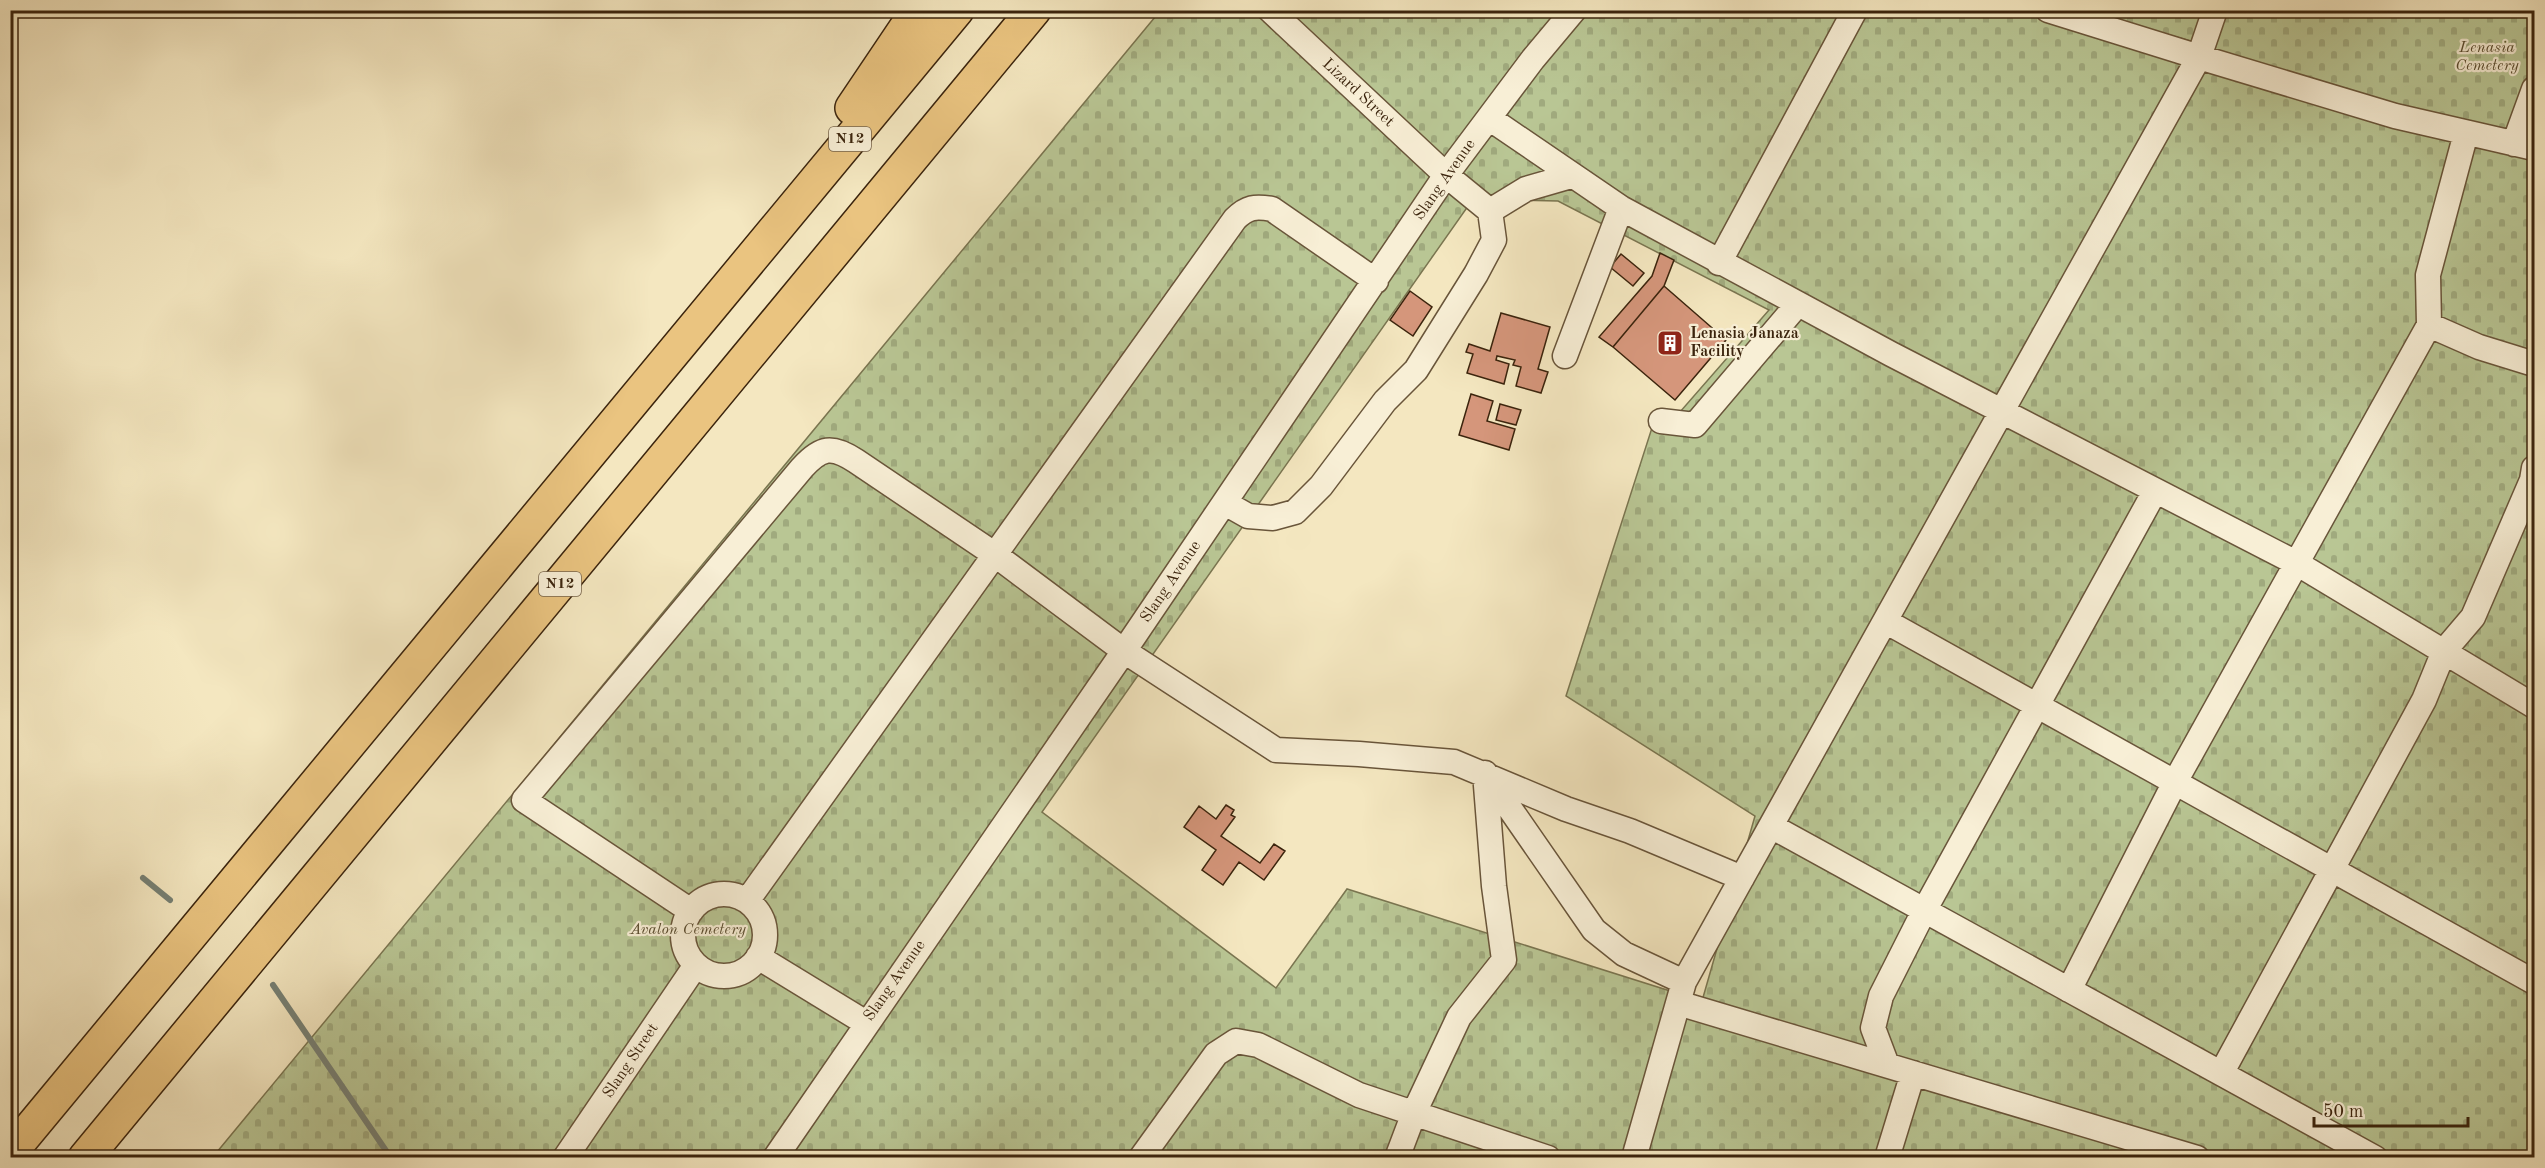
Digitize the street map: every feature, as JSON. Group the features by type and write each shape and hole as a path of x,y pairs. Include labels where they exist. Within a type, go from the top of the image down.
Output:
{"highway":[{"path":"744,268 918,10"},
{"name":"N12","path":"10,1153 957,10"},
{"name":"N12","path":"85,1158 1034,10"}],"lane":[{"name":"Lizard Street","path":"1270,10 1446,175 1490,211"},
{"name":"Slang Avenue","path":"775,1158 1124,651 1446,175 1533,59 1574,10"},
{"path":"1719,263 1855,10"},
{"path":"2048,10 2395,116 2524,146 2535,89"},
{"path":"1634,1158 1681,993 1742,878 2199,57 2215,10"},
{"path":"1489,118 1571,176 1719,263 2298,564 2535,706"},
{"path":"2069,990 2175,782 2429,325 2428,274 2466,133"},
{"path":"1225,503 1248,516 1273,518 1295,512 1321,486 1385,401 1416,370 1476,274 1494,240 1490,211 1526,189 1571,176"},
{"path":"747,901 1224,234 1245,209 1256,206 1272,208 1376,281"},
{"path":"1565,356 1622,208"},
{"path":"1661,421 1695,425 1797,304"},
{"path":"2429,325 2480,347 2535,364"},
{"path":"691,911 524,800 802,468 813,456 827,450 841,451 994,554 1124,651 1276,750 1454,762 1742,878"},
{"path":"2222,1072 2424,700 2444,651 2473,617 2535,468"},
{"path":"1887,1065 1873,1028 1881,996 1924,911 2155,490"},
{"path":"1885,621 2535,982"},
{"path":"1485,773 1594,930 1624,954 1681,993 1887,1065 2197,1158"},
{"path":"1397,1158 1414,1113 1459,1017 1503,960 1494,886 1485,773"},
{"path":"1771,826 2375,1158"},
{"path":"722,894 735,895 747,901 757,910 763,922 765,935 763,949 746,970 734,975 720,976 707,972 696,965 688,954 684,941 684,928 691,911 708,897 722,894"},
{"path":"758,957 866,1023"},
{"name":"Slang Street","path":"565,1158 696,965"},
{"path":"1141,1158 1216,1054 1236,1041 1258,1045 1359,1095 1548,1158"},
{"path":"1887,1158 1913,1073"}],"green space":[{"path":"1160,11 2534,11 2534,1157 212,1158","holes":["1473,199 1558,201 1769,310 1680,412 1658,409 1566,696 1755,816 1702,1001 1347,889 1276,988 1042,812"]}],"building":[{"path":"1660,253 1674,260 1664,286 1613,347 1599,337 1652,276"},
{"path":"1621,254 1644,273 1633,286 1610,267"},
{"name":"Lenasia Janaza Facility","path":"1664,286 1726,340 1675,400 1613,347"},
{"path":"1410,291 1432,307 1413,336 1390,320"},
{"path":"1501,313 1550,327 1538,369 1548,372 1541,393 1516,386 1521,367 1513,365 1515,360 1497,356 1496,360 1509,364 1504,384 1467,373 1473,354 1466,352 1469,344 1490,351"},
{"path":"1471,394 1493,401 1487,421 1515,429 1509,450 1459,435"},
{"path":"1500,404 1521,410 1516,425 1496,420"},
{"path":"1226,805 1234,810 1231,815 1235,817 1221,836 1260,863 1274,844 1285,851 1264,880 1239,862 1223,885 1202,870 1216,850 1184,827 1199,806 1216,819"}],"waterway":[{"path":"143,878 170,900"},
{"path":"273,985 391,1158"}],"place":[{"name":"Lenasia Janaza Facility","path":"1670,343"}],"park label":[{"name":"Lenasia Cemetery","path":"2487,57"},
{"name":"Avalon Cemetery","path":"688,930"}]}
